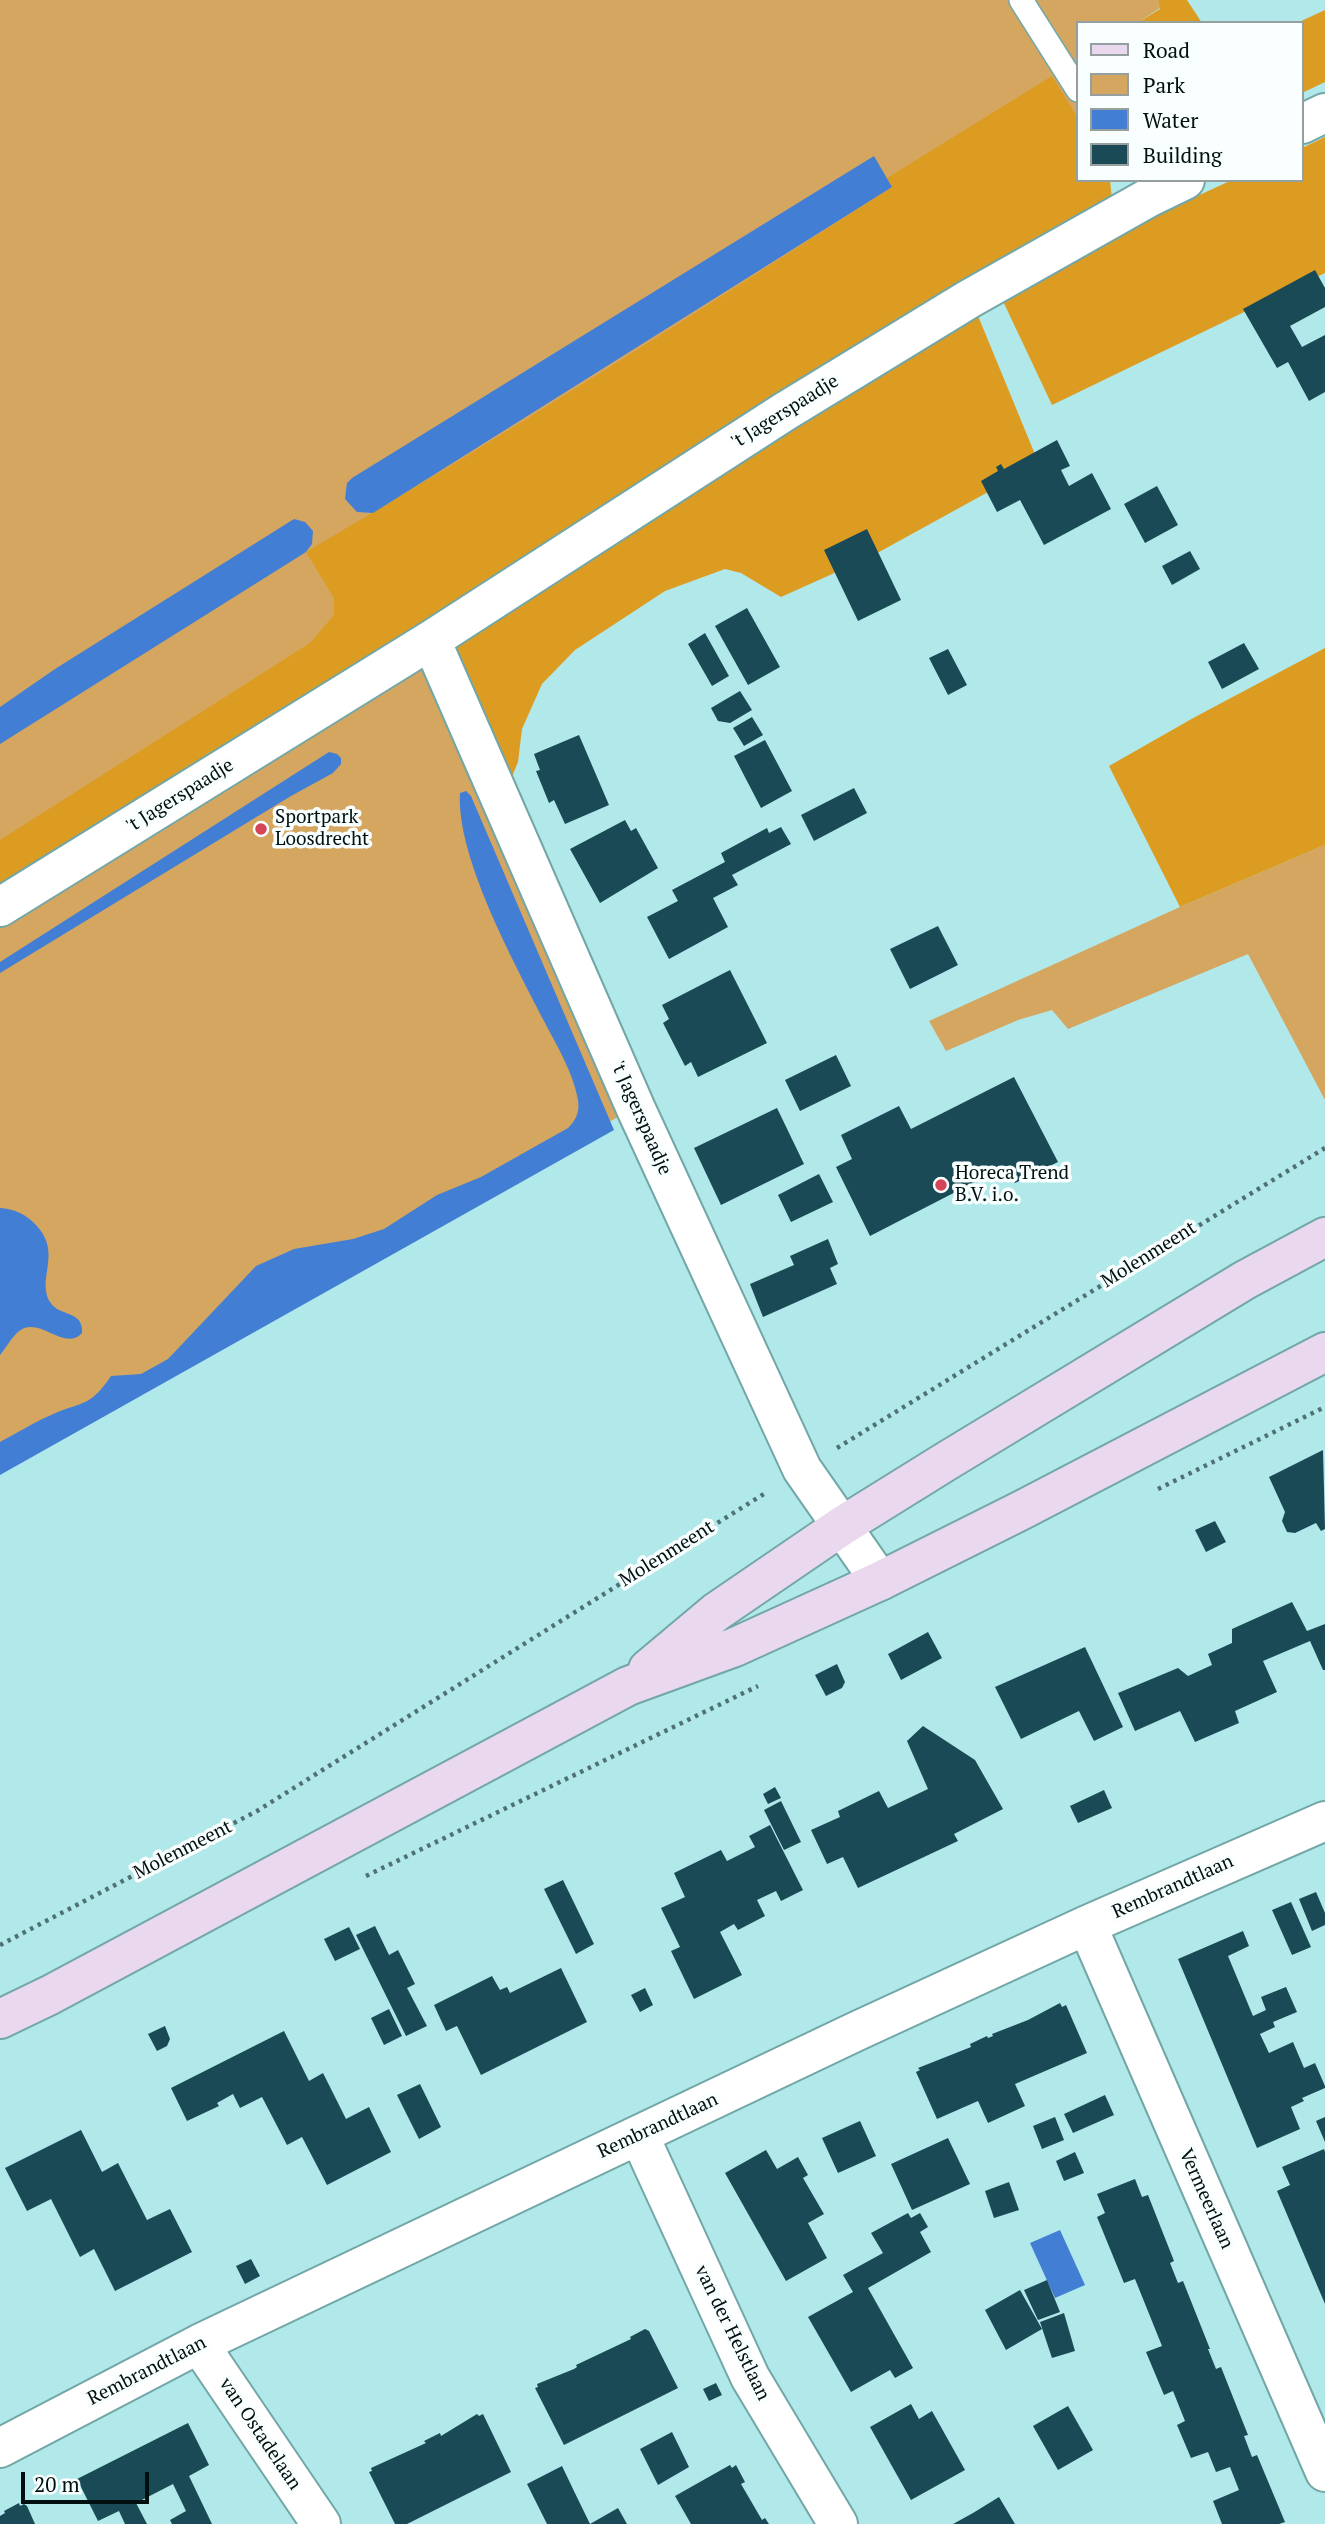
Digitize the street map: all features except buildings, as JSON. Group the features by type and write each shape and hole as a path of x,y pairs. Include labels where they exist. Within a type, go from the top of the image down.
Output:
{"main road":[{"path":"628,1686 716,1612 842,1526 1233,1287 1325,1237"},
{"path":"0,2019 50,1995 628,1686 735,1647 880,1581 1325,1352"}],"street":[{"path":"1304,123 1325,113"},
{"name":"'t Jagerspaadje","path":"0,907 430,640 796,405 1142,189 1175,182"},
{"name":"'t Jagerspaadje","path":"430,640 636,1109 802,1469 880,1581"},
{"name":"Rembrandtlaan","path":"0,2448 199,2344 639,2135 1087,1925 1325,1821"},
{"name":"Vermeerlaan","path":"1087,1925 1325,2472"},
{"name":"van der Helstlaan","path":"639,2135 750,2377 838,2524"},
{"name":"van Ostadelaan","path":"199,2344 320,2524"}],"lane":[{"path":"1021,0 1076,87"}],"path":[{"name":"Molenmeent","path":"0,1945 257,1811 802,1469 1325,1148"},
{"path":"1150,1493 1325,1407"},
{"path":"354,1882 761,1684"}],"green space":[{"name":"Sportpark Loosdrecht","path":"0,0 1158,0 1160,8 1140,21 1076,21 1076,170 408,550 634,1108 0,1463"},
{"path":"1325,845 1325,1100 1248,954 1068,1029 1052,1010 1018,1020 946,1051 929,1021 1180,907"}],"shaded area":[{"path":"1158,0 1187,0 1201,21 1140,21 1160,9"},
{"path":"1325,10 1325,82 1304,92 1304,21 1301,21"},
{"path":"1052,76 1076,115 1076,182 1110,182 1112,200 941,296 0,888 0,840 310,643 334,615 334,598 306,552 528,418 892,187 887,178"},
{"path":"1325,137 1325,273 1052,405 1001,297 1074,253 1228,182 1304,182 1304,147"},
{"path":"976,311 1039,464 870,557 781,597 741,573 725,569 665,591 575,650 542,684 522,729 518,762 504,796 490,738 474,689 446,644"},
{"path":"1325,648 1325,845 1180,907 1109,766"}],"water":[{"path":"874,156 892,187 373,513 357,512 345,499 347,483 352,478"},
{"path":"294,519 305,522 313,531 312,544 306,552 0,744 0,707 55,669"},
{"path":"329,752 341,758 341,764 333,773 0,973 0,962"},
{"path":"466,791 471,796 614,1130 0,1475 0,1442 43,1419 90,1399 111,1376 141,1374 168,1359 256,1266 294,1249 353,1239 384,1229 437,1195 481,1177 568,1128 573,1122 578,1112 578,1104 568,1069 504,941 467,848 461,819 460,793"},
{"path":"0,1208 23,1215 43,1234 49,1254 47,1293 54,1307 79,1321 82,1333 75,1338 59,1337 34,1327 26,1328 15,1334 0,1355"},
{"path":"1060,2230 1085,2285 1055,2298 1030,2243"}],"place":[{"name":"Sportpark Loosdrecht","path":"261,829"},
{"name":"Horeca Trend B.V. i.o.","path":"941,1185"}]}
